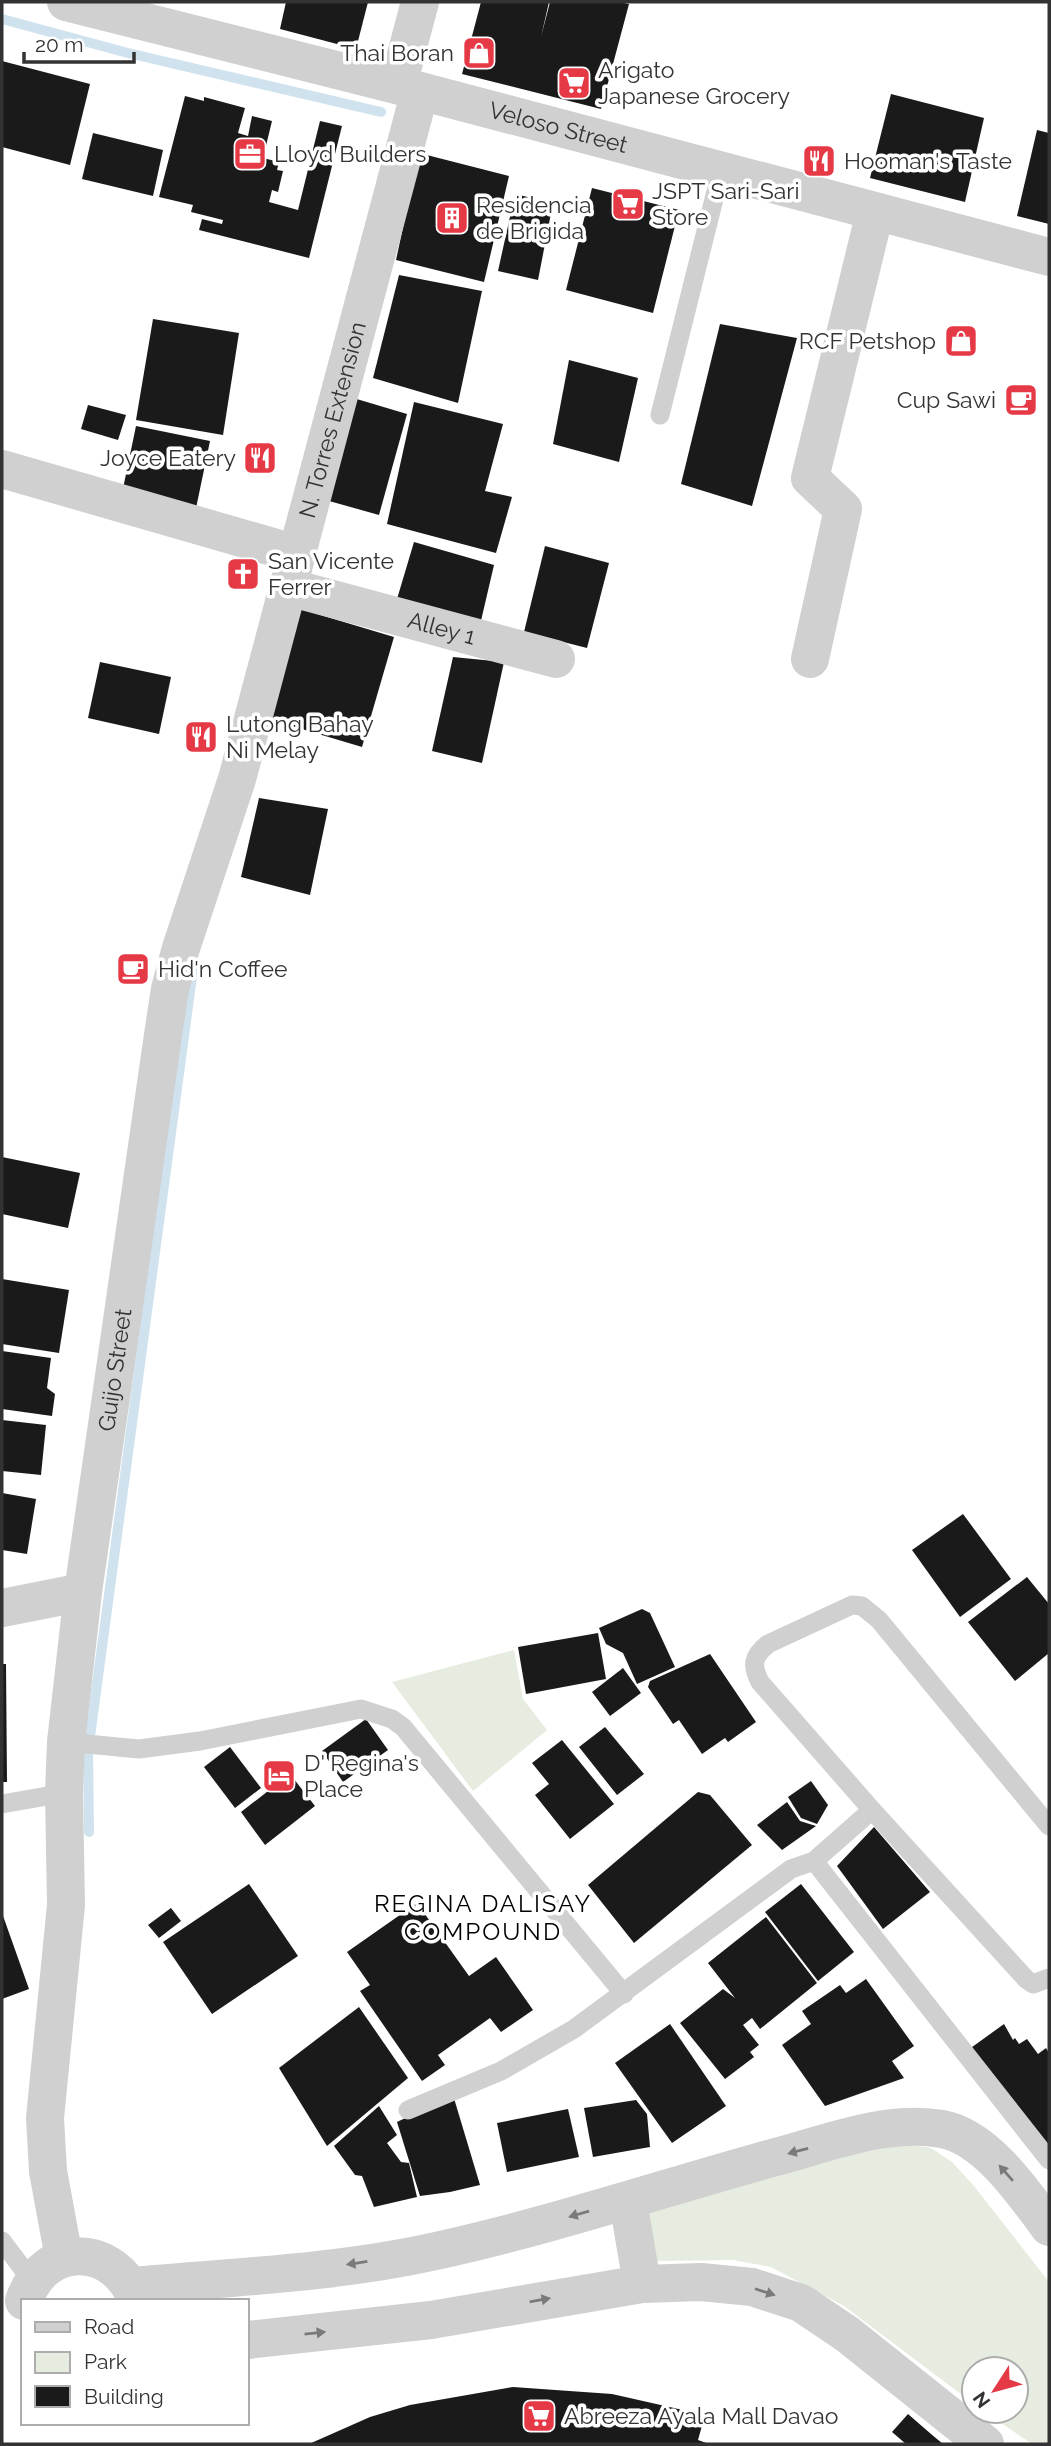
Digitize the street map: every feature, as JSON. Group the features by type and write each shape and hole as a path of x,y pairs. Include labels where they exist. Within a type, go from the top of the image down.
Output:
{"street":[{"name":"Veloso Street","path":"66,2 409,88 1049,257"},
{"name":"N. Torres Extension","path":"181,948 237,779 292,570 409,88 420,2"},
{"path":"810,659 843,509 810,478 876,212"},
{"name":"Alley 1","path":"2,469 556,659"},
{"name":"Guijo Street","path":"64,2259 48,2171 45,2119 66,1905 66,1742 83,1592 163,1035 170,989 181,948"},
{"path":"2,1608 83,1592"},
{"path":"28,2299 46,2267 83,2255 102,2260 119,2270 135,2293 433,2252 528,2229 698,2178 868,2133 916,2126 946,2129 972,2142 1000,2165 1049,2227"},
{"path":"628,2201 642,2284"},
{"path":"248,2340 431,2319 642,2284 701,2281 752,2287 801,2303 847,2334 985,2444"}],"lane":[{"path":"660,415 721,171"},
{"path":"1049,1826 879,1620 862,1606 852,1605 768,1644 759,1651 753,1661 761,1682 872,1810 1026,1979 1033,1984 1049,1978"},
{"path":"66,1742 139,1749 200,1741 361,1709 392,1719 403,1727 624,1994"},
{"path":"2,1804 64,1793"},
{"path":"408,2110 501,2071 574,2029 791,1869 814,1861 872,1810"},
{"path":"814,1861 1049,2160"},
{"path":"2,2241 24,2299"}],"green space":[{"path":"514,1650 523,1699 547,1730 473,1791 392,1682"},
{"path":"912,2145 931,2148 952,2162 1049,2282 1049,2444 1032,2444 1004,2425 1030,2425 1030,2355 960,2355 960,2393 844,2306 771,2267 733,2260 655,2261 649,2212 887,2147"}],"building":[{"path":"286,2 368,2 356,49 280,29"},
{"path":"481,2 549,2 541,37 550,2 629,4 601,109 462,74"},
{"path":"2,61 90,84 70,165 2,147"},
{"path":"891,94 984,118 965,202 870,178"},
{"path":"185,96 204,101 204,97 245,108 238,133 248,136 252,116 272,121 263,158 279,162 277,170 283,171 278,192 272,190 269,202 298,210 320,121 342,126 309,258 199,230 202,219 222,224 223,220 191,212 193,205 159,197"},
{"path":"1037,130 1049,133 1049,224 1017,216"},
{"path":"93,133 163,150 153,196 82,179"},
{"name":"Residencia de Brigida","path":"419,153 509,176 484,282 396,260"},
{"path":"592,188 679,210 653,313 566,290"},
{"path":"515,194 553,203 538,280 498,271"},
{"path":"399,275 482,291 458,403 373,378"},
{"path":"153,319 239,333 223,435 136,420"},
{"path":"720,324 797,338 752,506 681,484"},
{"path":"569,360 638,378 619,462 553,444"},
{"path":"350,397 407,414 379,515 322,499"},
{"path":"414,402 503,424 485,491 512,497 496,553 387,524"},
{"path":"88,405 126,415 118,440 81,429"},
{"path":"136,426 210,441 195,513 121,498"},
{"path":"414,542 494,565 480,625 397,599"},
{"path":"545,546 609,563 587,648 524,632"},
{"path":"297,608 394,637 362,747 265,718"},
{"path":"453,657 504,662 482,763 432,751"},
{"path":"100,662 171,677 159,734 88,718"},
{"path":"259,798 328,809 310,895 241,877"},
{"path":"2,1157 80,1173 68,1228 2,1214"},
{"path":"2,1279 69,1290 59,1353 2,1344"},
{"path":"2,1351 51,1358 47,1388 55,1394 52,1416 2,1409"},
{"path":"2,1420 46,1425 41,1475 2,1471"},
{"path":"2,1493 36,1499 27,1554 2,1550"},
{"path":"963,1514 1011,1579 960,1617 912,1550"},
{"path":"1027,1577 1049,1604 1049,1653 1015,1681 968,1622"},
{"path":"642,1609 650,1613 675,1667 637,1684 623,1653 606,1644 599,1628"},
{"path":"598,1633 606,1679 526,1694 518,1647"},
{"path":"710,1654 756,1722 728,1742 725,1738 702,1754 679,1720 673,1724 648,1687 650,1681"},
{"path":"2,1664 6,1664 7,1782 2,1782"},
{"path":"623,1668 641,1693 610,1716 592,1692"},
{"path":"366,1719 388,1750 343,1782 322,1751"},
{"path":"605,1727 644,1774 617,1795 579,1747"},
{"path":"562,1740 614,1804 570,1839 535,1795 549,1784 532,1763"},
{"path":"230,1747 261,1788 235,1808 204,1767"},
{"path":"290,1774 315,1806 265,1845 241,1812"},
{"path":"811,1781 828,1805 817,1824 801,1818 788,1797"},
{"path":"698,1792 710,1795 752,1845 634,1943 588,1885"},
{"path":"787,1802 800,1821 816,1826 782,1850 757,1825"},
{"path":"874,1827 930,1892 883,1929 837,1866"},
{"path":"249,1884 298,1956 212,2014 163,1942"},
{"path":"801,1884 854,1952 818,1981 765,1912"},
{"path":"417,1903 469,1976 496,1957 533,2010 501,2032 490,2018 438,2055 445,2065 422,2081 360,1991 370,1985 347,1952"},
{"path":"171,1908 181,1921 159,1938 148,1925"},
{"path":"2,1913 29,1989 2,1999"},
{"path":"766,1917 817,1983 760,2029 752,2018 743,2025 759,2045 750,2052 754,2057 725,2079 680,2023 723,1989 735,1998 708,1963"},
{"path":"866,1979 914,2046 892,2061 904,2078 825,2106 782,2045 811,2024 802,2011 840,1985 846,1993"},
{"path":"359,2007 408,2078 327,2146 279,2068"},
{"path":"670,2024 726,2106 672,2143 615,2063"},
{"path":"1004,2024 1013,2040 1015,2038 1019,2044 1027,2039 1038,2054 1046,2048 1049,2053 1049,2153 968,2050"},
{"path":"453,2095 480,2185 420,2196 397,2122"},
{"path":"636,2100 647,2114 650,2147 593,2157 584,2108"},
{"path":"379,2106 397,2135 387,2143 401,2162 409,2163 417,2197 374,2207 362,2176 355,2175 334,2146"},
{"path":"568,2109 579,2157 507,2172 497,2123"},
{"name":"Abreeza Ayala Mall Davao","path":"513,2387 612,2394 705,2415 698,2440 709,2444 309,2444 370,2417 410,2405"},
{"path":"908,2414 943,2444 906,2444 892,2432"}],"waterway":[{"path":"2,19 128,53 381,112"},
{"path":"89,1832 88,1751 193,969"}],"place":[{"name":"Thai Boran","path":"479,53"},
{"name":"Arigato Japanese Grocery","path":"574,83"},
{"name":"Lloyd Builders","path":"250,154"},
{"name":"Hooman's Taste","path":"819,161"},
{"name":"JSPT Sari-Sari Store","path":"628,204"},
{"name":"Residencia de Brigida","path":"452,218"},
{"name":"RCF Petshop","path":"961,341"},
{"name":"Cup Sawi","path":"1021,400"},
{"name":"Joyce Eatery","path":"260,458"},
{"name":"San Vicente Ferrer","path":"243,574"},
{"name":"Lutong Bahay Ni Melay","path":"201,737"},
{"name":"Hid'n Coffee","path":"133,969"},
{"name":"D' Regina's Place","path":"279,1776"},
{"name":"Abreeza Ayala Mall Davao","path":"539,2416"}],"district":[{"name":"REGINA DALISAY COMPOUND","path":"483,1918"}]}
